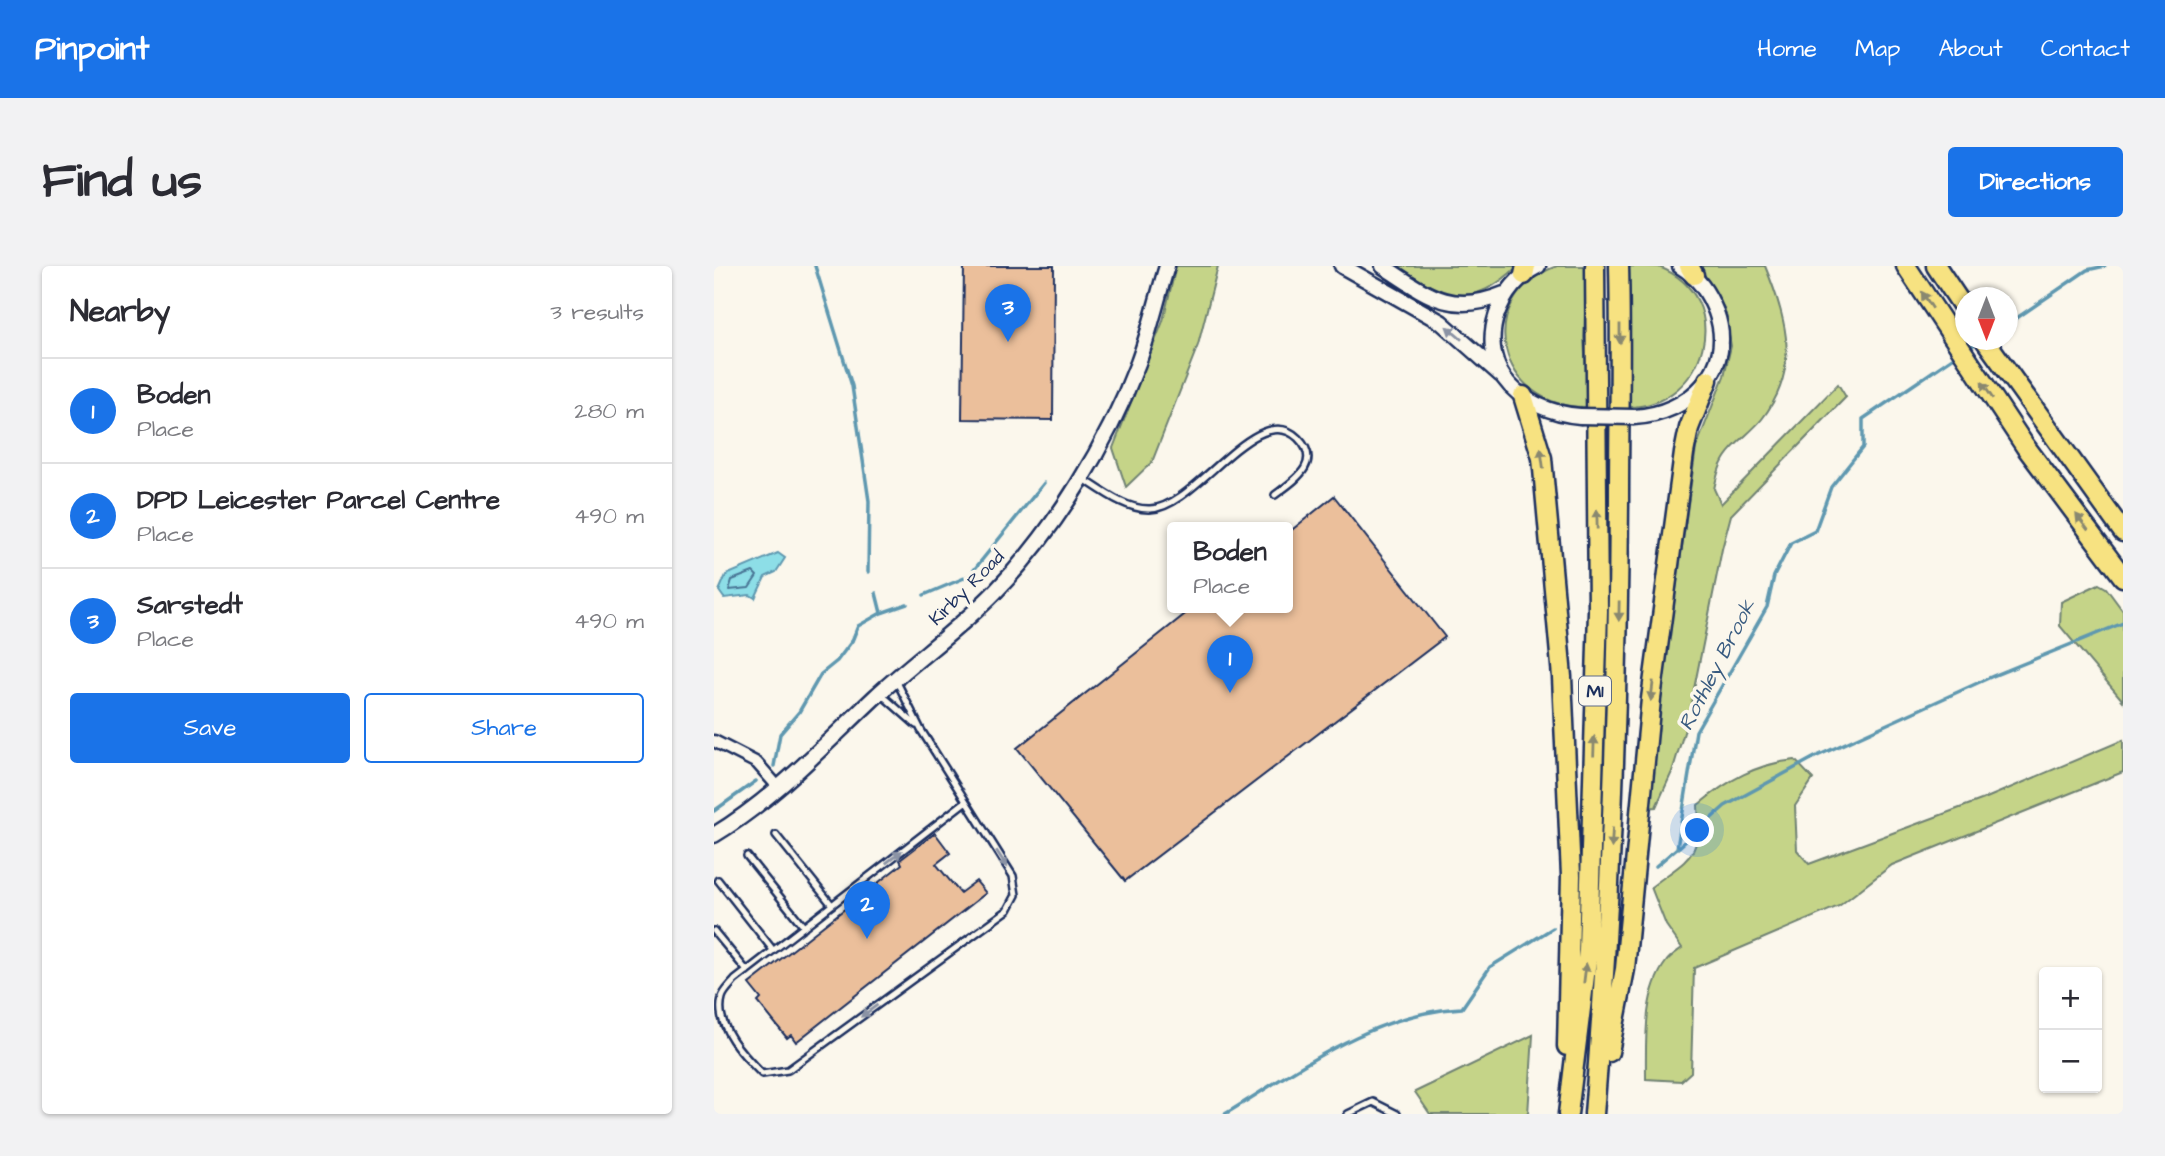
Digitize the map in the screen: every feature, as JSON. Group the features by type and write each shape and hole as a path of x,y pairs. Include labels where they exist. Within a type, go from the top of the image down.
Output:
{"highway":[{"name":"M1","path":"1567,1114 1588,951 1598,611 1595,266"},
{"name":"M1","path":"1596,1114 1607,960 1619,609 1619,266"},
{"path":"1906,266 2025,446 2123,577"},
{"path":"1936,266 1955,295"},
{"path":"1992,350 2123,532"},
{"path":"1596,1114 1625,969 1651,699 1684,453 1689,428 1708,380"},
{"path":"1523,396 1542,458 1562,677 1571,876 1567,1114"}],"main road":[{"name":"Kirby Road","path":"1155,266 1157,298"},
{"name":"Kirby Road","path":"714,835 753,811 779,789 880,693 995,591 1040,538 1080,477 1124,397 1144,346 1167,266"},
{"path":"1342,266 1441,322 1523,396 1554,412 1580,416 1634,417 1652,416 1674,409 1698,393 1720,358 1721,332 1712,302 1687,269"},
{"path":"1383,266 1435,298 1454,305 1472,305 1504,294 1530,269"},
{"path":"1502,376 1494,338 1496,318 1504,294"}],"street":[{"path":"714,741 757,763 779,789"}],"lane":[{"path":"1080,477 1124,503 1149,510 1172,503 1250,440 1277,427 1290,431 1305,445 1309,459 1303,474 1275,495"},
{"path":"896,680 921,730 1013,876 1016,895 1008,910 788,1070 762,1074 740,1052 722,1021 722,998 747,971 773,950 965,802"},
{"path":"880,693 899,706 921,730"},
{"path":"776,835 832,905"},
{"path":"747,856 803,927"},
{"path":"718,880 773,950"},
{"path":"714,931 747,971"},
{"path":"1348,1114 1373,1102 1397,1114"}],"green space":[{"path":"1176,266 1218,266 1198,345 1152,462 1126,487 1113,448 1163,321"},
{"path":"1390,266 1518,266 1484,290 1455,294 1425,285"},
{"path":"1557,266 1587,266 1584,337 1588,407 1557,403 1533,390 1516,372 1506,349 1505,325 1513,302 1530,281"},
{"path":"1627,266 1659,267 1683,282 1698,301 1704,324 1702,348 1693,370 1677,389 1655,402 1628,407"},
{"path":"1699,266 1765,266 1779,305 1786,344 1786,363 1774,400 1762,419 1725,457 1719,469 1714,489 1721,504 1838,384 1846,397 1731,515 1688,719 1672,772 1656,807 1645,808 1696,448 1724,376 1731,346 1724,308"},
{"path":"2099,584 2106,588 2123,611 2123,701 2060,626 2061,602"},
{"path":"2123,740 2123,772 1892,865 1839,906 1694,968 1691,1072 1681,1081 1646,1079 1647,1018 1653,988 1666,962 1682,948 1666,925 1651,887 1691,855 1698,836 1698,805 1720,788 1755,769 1795,760 1813,779 1795,806 1797,850 1809,864 1984,799"},
{"path":"1533,1035 1528,1114 1430,1114 1415,1092"}],"water":[{"path":"778,553 785,558 776,572 765,577 755,598 750,595 724,598 719,591 726,575"}],"building":[{"path":"964,266 1054,266 1053,420 962,419"},
{"path":"1334,496 1445,637 1125,881 1017,748 1186,613 1293,613 1293,529"},
{"path":"935,833 950,853 936,864 960,893 976,881 986,893 796,1042 791,1035 787,1038 758,1002 761,999 749,984 902,864 900,860"}],"waterway":[{"path":"815,266 852,386 869,501 868,572"},
{"name":"Rothley Brook","path":"2018,317 2087,270 2105,266"},
{"name":"Rothley Brook","path":"1656,866 1677,848 1696,731 1767,607 1774,576 1791,543 1815,531 1831,487 1863,447 1863,419 1957,355"},
{"path":"924,595 969,576 1044,483"},
{"path":"876,593 881,613"},
{"path":"774,766 780,734 799,712 821,674 837,661 852,641 858,626 881,613 907,604"},
{"name":"Rothley Brook","path":"1678,848 1725,806 1815,757 1993,676 2123,623"},
{"path":"714,811 756,781"},
{"name":"Rothley Brook","path":"1225,1114 1309,1062 1367,1032 1429,1012 1462,1008 1490,967 1553,928"}],"place":[{"name":"Sarstedt","path":"1008,342"},
{"name":"Boden","path":"1230,693"},
{"name":"DPD Leicester Parcel Centre","path":"867,939"}]}
